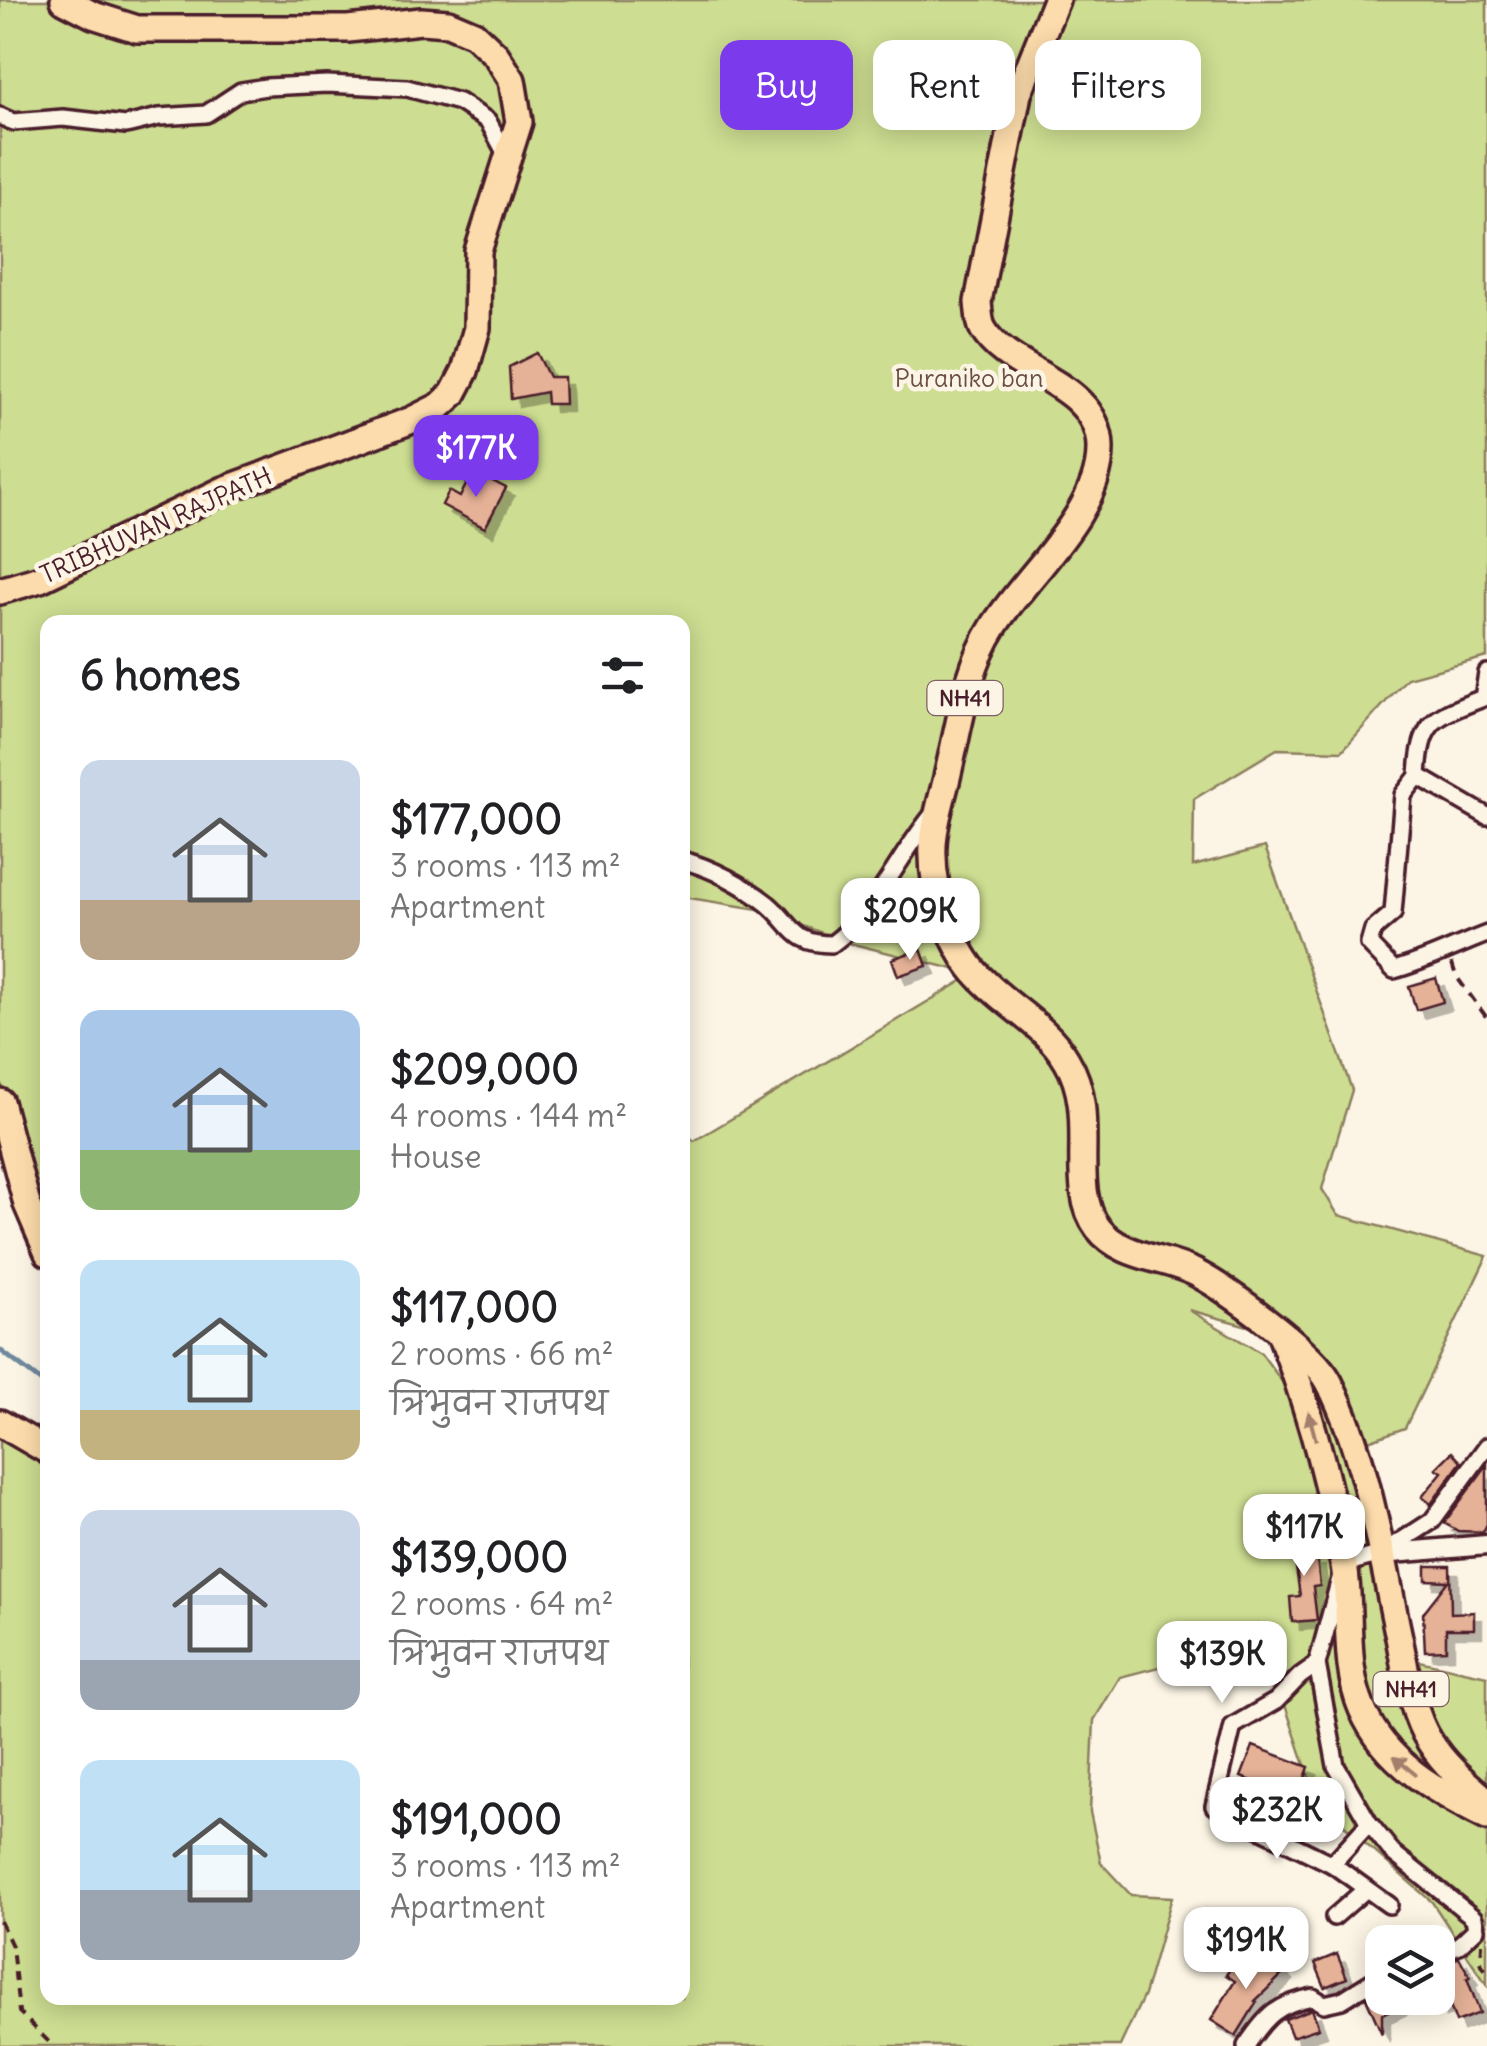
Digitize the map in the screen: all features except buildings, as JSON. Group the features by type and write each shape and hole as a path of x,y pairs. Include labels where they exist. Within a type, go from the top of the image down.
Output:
{"highway":[{"name":"TRIBHUVAN RAJPATH","path":"0,591 40,579 224,490 440,406 453,394 465,371 477,328 478,251 519,122 512,80 496,55 474,34 448,24 421,21 330,29 137,29 64,0"},
{"name":"NH41","path":"1056,0 1018,94 978,302 981,327 997,346 1078,400 1092,420 1100,442 1099,462 1089,496 1029,583 996,621 971,670 933,843 935,884 944,916 976,973 1066,1057 1085,1109 1083,1176 1088,1208 1099,1230 1120,1246 1194,1272 1314,1359 1328,1379 1355,1444 1410,1688 1428,1740 1458,1777 1487,1801"},
{"path":"0,1102 27,1204 40,1234"},
{"name":"NH41","path":"1282,1335 1324,1468 1344,1564 1351,1660 1362,1708 1388,1752 1437,1792 1487,1817"},
{"path":"0,1423 40,1446"}],"street":[{"path":"0,116 13,122 62,118 126,125 159,117 206,114 241,91 266,87 327,84 407,88 459,102 488,121 507,156"},
{"path":"1487,673 1483,698 1438,716 1420,743 1418,776 1404,796 1392,913 1373,930 1368,944 1394,970 1432,960 1448,949 1487,934"},
{"path":"1418,776 1487,816"},
{"path":"690,863 726,878 755,896 771,907 791,932 811,944 832,944 859,921 918,832 941,805"},
{"path":"1381,1554 1432,1520 1487,1446"},
{"path":"1455,1947 1476,1930 1474,1918 1393,1852 1369,1824 1336,1766 1317,1664 1344,1564 1381,1554 1487,1545"},
{"path":"1214,1806 1232,1726 1276,1701 1317,1664"},
{"path":"1242,1820 1332,1864 1389,1905"},
{"path":"1332,1864 1369,1824"},
{"path":"1334,1917 1366,1889"},
{"path":"1246,2046 1260,2025 1288,2002 1313,1997 1324,2004 1342,2000 1365,1986"}],"path":[{"path":"1448,949 1456,976 1487,1018"},
{"path":"0,1920 12,1946 20,2012 53,2046"},
{"path":"1476,1930 1483,1946 1481,1963 1487,1973"}],"green space":[{"name":"Puraniko ban","path":"0,0 1487,0 1487,657 1407,678 1342,751 1277,749 1194,799 1193,866 1265,847 1352,1090 1322,1189 1338,1215 1487,1256 1405,1428 1368,1441 1381,1554 1414,1660 1487,1676 1487,1985 1455,1937 1455,1925 1447,1925 1432,1902 1317,1801 1258,1624 1236,1647 1120,1677 1094,1720 1090,1812 1101,1863 1131,1895 1172,1897 1144,1995 1120,2046 0,2046 0,1439 40,1460 40,2005 690,2005 690,1137 694,1141 974,974 849,943 758,909 690,898 690,615 40,615 40,1204 0,1081","holes":["1189,1310 1281,1335 1283,1383 1261,1353"]}],"waterway":[{"path":"0,1350 40,1381"}]}
